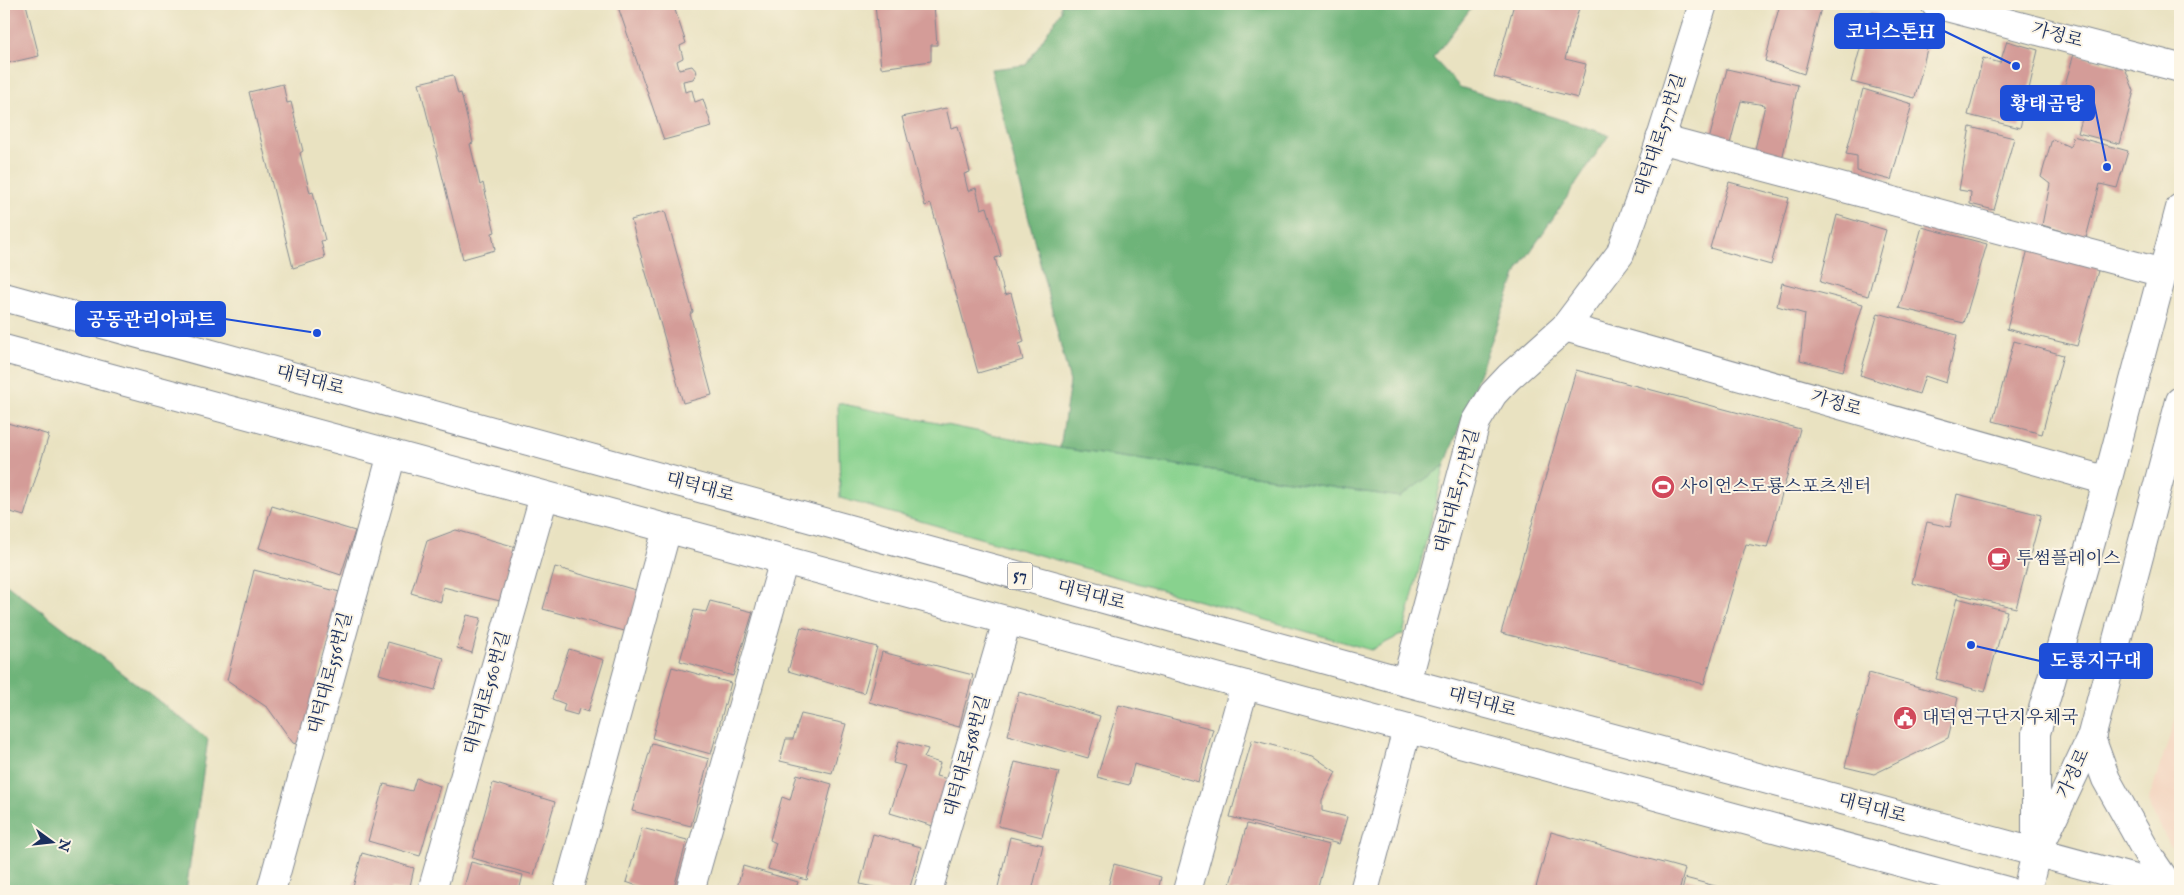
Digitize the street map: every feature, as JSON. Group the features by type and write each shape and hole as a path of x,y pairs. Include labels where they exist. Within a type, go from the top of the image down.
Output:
{"main road":[{"name":"대덕대로577번길","path":"1406,682 1476,422 1493,394 1509,376 1565,327 1620,254 1660,139 1703,4"},
{"name":"가정로","path":"1935,4 2180,68"},
{"path":"1660,139 2163,273"},
{"name":"가정로","path":"2036,854 2036,733 2108,481 2180,208"},
{"name":"대덕대로","path":"4,297 1406,682 2036,854 2175,890"},
{"name":"가정로","path":"1565,327 2108,481"},
{"path":"4,350 2007,891"},
{"name":"가정로","path":"2027,891 2036,854 2091,738 2180,401"},
{"name":"대덕대로556번길","path":"271,891 392,454"},
{"name":"대덕대로560번길","path":"432,891 544,496"},
{"path":"568,891 667,529"},
{"path":"690,891 784,560"},
{"name":"대덕대로568번길","path":"928,891 1008,621"},
{"path":"1187,891 1245,685"},
{"path":"1364,891 1407,729"},
{"path":"2091,738 2106,779 2150,858 2175,890"}],"shaded area":[{"path":"2180,705 2180,849 2170,846 2148,802"}],"green space":[{"path":"1061,4 1474,4 1433,58 1460,87 1609,135 1518,270 1445,465 1400,497 1060,448 1070,382 991,69 1026,65 1061,11"},
{"path":"838,403 1060,448 1400,497 1445,465 1403,634 1371,650 840,498"},
{"path":"4,582 208,739 186,891 4,891"}],"building":[{"path":"4,4 26,4 39,56 4,64"},
{"path":"617,4 673,4 686,43 680,46 683,58 677,61 679,69 692,66 697,72 693,79 683,81 685,92 692,90 695,102 703,99 712,127 664,140"},
{"path":"875,4 934,4 937,45 931,45 931,61 881,68"},
{"path":"1514,4 1580,4 1565,59 1586,64 1578,98 1494,77"},
{"path":"1780,4 1822,4 1804,74 1765,61"},
{"path":"1870,12 1932,28 1915,98 1851,82"},
{"path":"2007,41 2038,50 2020,128 1968,115 1983,58 2000,63"},
{"path":"2074,54 2125,68 2134,91 2120,144 2078,133 2088,98 2063,91"},
{"path":"1727,69 1798,85 1782,160 1754,154 1765,105 1741,101 1730,144 1709,140"},
{"path":"453,75 458,94 461,93 473,143 470,144 480,185 483,183 495,232 492,233 495,250 463,259 419,83"},
{"path":"283,84 287,103 291,102 303,151 300,153 310,193 313,192 325,240 321,241 325,258 293,268 249,92"},
{"path":"1863,89 1912,104 1891,180 1857,171 1857,156 1846,154"},
{"path":"946,108 951,128 958,126 970,172 964,174 968,191 976,188 981,209 987,207 1001,256 995,258 1005,295 1011,293 1024,342 1019,344 1023,360 978,373 931,204 925,206 902,117"},
{"path":"1970,127 2014,138 1994,210 1970,204 1971,192 1959,190"},
{"path":"2073,136 2128,151 2117,188 2100,184 2086,238 2042,225 2050,184 2041,177 2052,139 2070,147"},
{"path":"1729,182 1789,198 1771,265 1710,248"},
{"path":"665,211 693,312 690,314 712,395 683,403 631,220"},
{"path":"1837,215 1886,230 1868,296 1820,282"},
{"path":"1922,227 1987,244 1964,323 1899,308"},
{"path":"2028,249 2099,267 2077,346 2007,329"},
{"path":"1782,283 1863,304 1843,371 1800,360 1805,314 1777,306"},
{"path":"1878,313 1957,335 1946,383 1925,376 1919,394 1860,375"},
{"path":"2014,341 2063,355 2042,434 1993,421"},
{"name":"사이언스도룡스포츠센터","path":"1576,370 1800,429 1767,548 1746,544 1704,684 1501,633"},
{"path":"4,422 49,435 24,516 4,510"},
{"path":"1957,494 2041,515 2016,608 1912,583 1927,522 1950,527"},
{"path":"272,506 355,531 341,575 259,548"},
{"path":"456,530 516,547 500,601 443,587 441,602 411,593 427,541"},
{"path":"555,567 639,591 628,632 543,609"},
{"path":"254,570 340,592 302,746 293,743 268,708 227,680"},
{"path":"1957,598 2007,611 1985,692 1936,679"},
{"path":"710,601 753,612 733,676 680,661 694,610 706,612"},
{"path":"467,615 481,618 472,653 457,648"},
{"path":"801,627 877,647 864,693 788,671"},
{"path":"388,642 444,658 435,690 379,674"},
{"path":"569,649 604,660 588,712 579,709 577,715 563,711 565,704 552,699"},
{"path":"882,652 973,675 959,727 869,702"},
{"path":"672,667 731,683 711,754 652,738"},
{"name":"대덕연구단지우체국","path":"1869,673 1958,698 1948,738 1874,774 1845,767"},
{"path":"1019,692 1100,716 1088,758 1008,735"},
{"path":"1119,705 1213,729 1198,782 1134,764 1129,785 1097,777"},
{"path":"801,714 846,724 832,773 780,761 786,739 793,739"},
{"path":"1252,740 1313,756 1336,772 1322,800 1322,811 1347,817 1339,844 1230,817"},
{"path":"899,741 928,749 924,758 940,763 936,776 948,779 933,826 890,813 905,766 893,763"},
{"path":"652,743 709,759 691,826 632,811"},
{"path":"1015,762 1059,772 1042,837 998,826"},
{"path":"797,774 832,784 807,880 768,869 776,843 770,840 782,797 790,800"},
{"path":"416,778 440,786 420,856 368,841 384,784 412,791"},
{"path":"493,783 555,802 534,875 472,858"},
{"path":"1247,824 1329,845 1317,891 1228,891"},
{"path":"642,828 687,840 673,891 652,891 626,882"},
{"path":"1551,832 1685,869 1679,891 1535,891"},
{"path":"873,834 921,847 909,891 891,891 860,884"},
{"path":"1010,837 1043,845 1032,891 997,891"},
{"path":"362,853 414,868 409,891 392,888 391,891 352,891"},
{"path":"471,862 523,875 519,891 463,891"},
{"path":"1114,864 1161,877 1158,891 1107,891"},
{"path":"743,866 798,882 795,891 736,891"},
{"path":"1685,878 1734,891 1682,891"}],"place":[{"name":"코너스톤H","path":"2016,66"},
{"name":"황태곰탕","path":"2107,167"},
{"name":"공동관리아파트","path":"317,333"},
{"name":"사이언스도룡스포츠센터","path":"1663,487"},
{"name":"투썸플레이스","path":"1999,559"},
{"name":"도룡지구대","path":"1971,645"},
{"name":"대덕연구단지우체국","path":"1905,718"}]}
